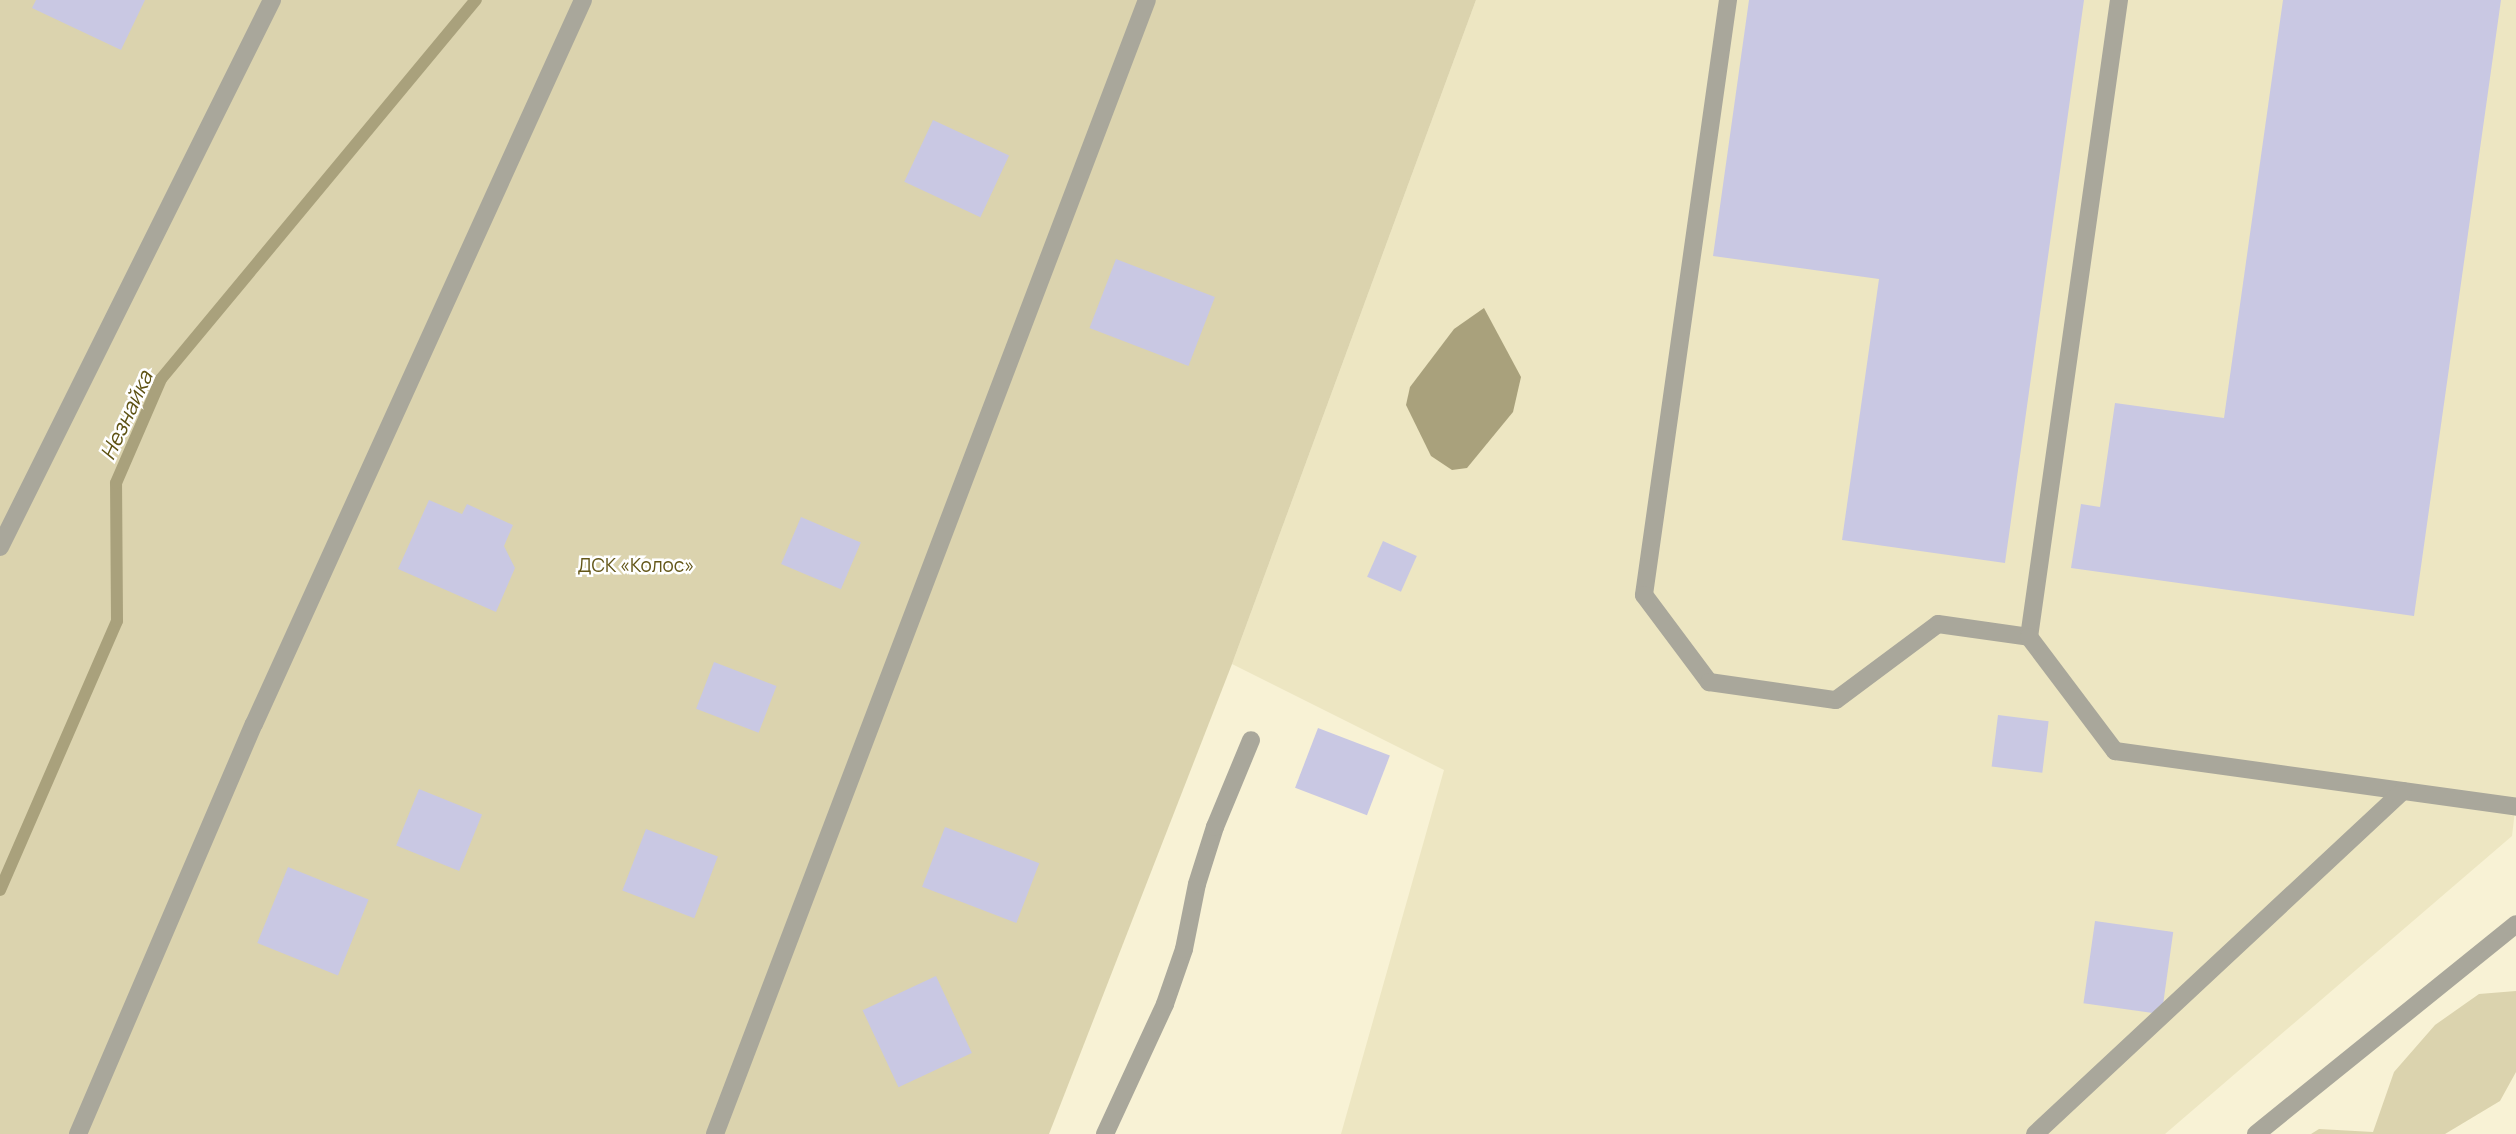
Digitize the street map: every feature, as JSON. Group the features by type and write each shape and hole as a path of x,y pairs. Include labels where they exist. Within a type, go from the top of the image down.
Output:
{"street":[{"path":"0,547 272,0"},
{"path":"78,1134 254,724 583,0"},
{"path":"715,1134 1147,0"},
{"path":"1728,0 1644,595 1709,682 1836,700 1938,624 2029,637 2115,751 2516,807"},
{"path":"2029,637 2119,0"},
{"path":"1105,1134 1165,1004 1184,949 1197,884 1215,827 1251,740"},
{"path":"2035,1134 2403,791"},
{"path":"2256,1134 2516,924"}],"shaded area":[{"path":"1476,0 2516,0 2516,802 2512,836 2165,1134 1341,1134 1444,770 1232,664"},
{"path":"1484,308 1521,377 1513,412 1467,468 1452,470 1431,456 1406,405 1410,387 1454,329"}],"green space":[{"name":"ДСК «Колос»","path":"0,0 1476,0 1232,664 1049,1134 0,1134"},
{"path":"2516,991 2516,1072 2500,1101 2445,1134 2311,1134 2319,1129 2373,1132 2394,1072 2435,1025 2479,994"}],"building":[{"path":"36,0 145,0 121,50 32,8"},
{"path":"1749,0 2084,0 2005,563 1842,540 1879,279 1713,256"},
{"path":"2283,0 2501,0 2414,616 2071,568 2081,504 2100,507 2115,403 2224,418"},
{"path":"933,120 1009,155 980,217 904,182"},
{"path":"1116,259 1215,297 1188,366 1089,328"},
{"path":"429,500 462,514 467,504 513,525 504,546 515,568 496,612 398,569"},
{"path":"801,517 861,542 841,589 781,564"},
{"path":"1383,541 1417,556 1401,592 1367,577"},
{"path":"714,662 777,686 759,733 696,709"},
{"path":"1998,715 2049,721 2042,773 1992,767"},
{"path":"1318,728 1390,756 1367,815 1295,788"},
{"path":"419,789 482,814 459,871 396,846"},
{"path":"945,827 1039,863 1016,923 922,887"},
{"path":"646,829 718,857 694,918 622,891"},
{"path":"288,867 369,900 338,976 257,943"},
{"path":"2095,921 2173,932 2162,1014 2083,1003"},
{"path":"936,976 972,1053 899,1087 863,1010"}],"waterway":[{"name":"Незнайка","path":"0,890 117,621 116,483 161,379 476,0"}]}
